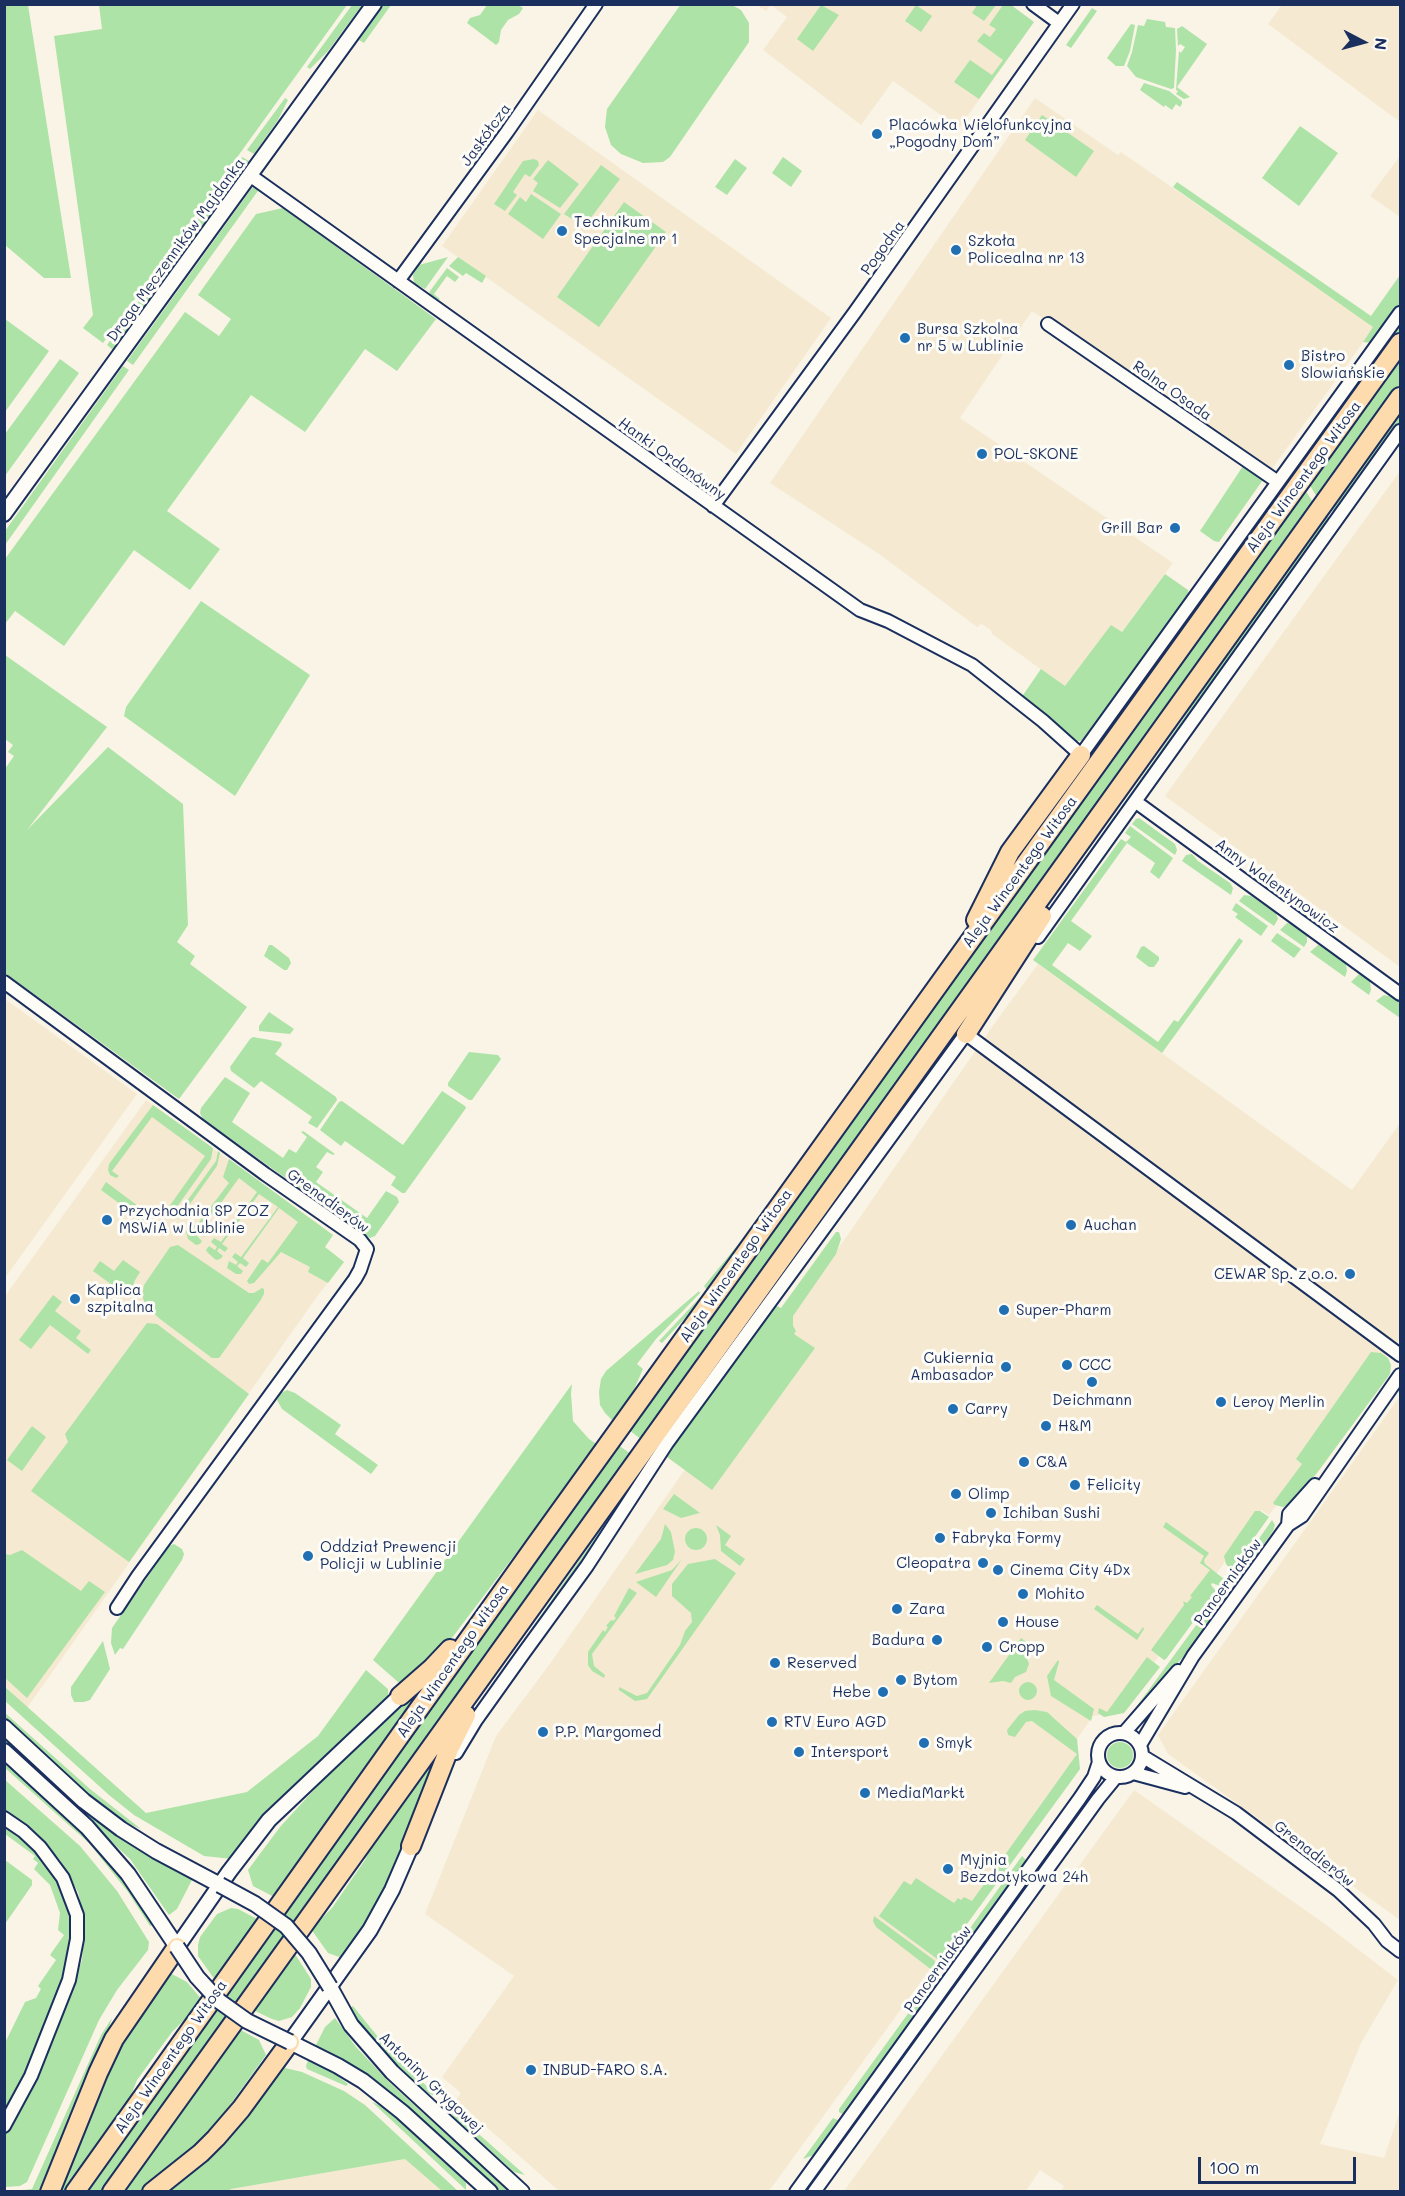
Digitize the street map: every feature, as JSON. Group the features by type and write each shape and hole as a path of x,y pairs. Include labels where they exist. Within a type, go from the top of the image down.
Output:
{"main road":[{"name":"Aleja Wincentego Witosa","path":"75,2192 535,1546 1401,343"},
{"name":"Aleja Wincentego Witosa","path":"112,2192 558,1570 636,1475 1088,832 1401,397"},
{"path":"958,959 1010,852 1081,755"},
{"path":"966,1034 1053,899 1088,832"},
{"path":"772,1199 836,1127"},
{"path":"400,1696 440,1660 535,1546"},
{"path":"411,1845 459,1727 520,1637 558,1570"},
{"path":"50,2192 94,2080 114,2039 177,1947"},
{"path":"152,2192 222,2132 290,2042"}],"street":[{"name":"Droga Męczenników Majdanka","path":"4,514 374,4"},
{"name":"Jaskółcza","path":"398,281 507,132 596,4"},
{"path":"1032,4 1059,23"},
{"name":"Pogodna","path":"713,506 855,312 1073,4"},
{"name":"Hanki Ordonówny","path":"251,176 861,610 888,621 972,665 1043,721 1081,755"},
{"name":"Aleja Wincentego Witosa","path":"1081,755 1401,313"},
{"name":"Rolna Osada","path":"1048,324 1278,482"},
{"name":"Aleja Wincentego Witosa","path":"661,1438 966,1034 1136,802 1153,775 1401,431"},
{"name":"Anny Walentynowicz","path":"1136,802 1401,994"},
{"name":"Grenadierów","path":"4,982 265,1174 360,1240 367,1249 355,1279 117,1608"},
{"path":"966,1034 1401,1355"},
{"name":"Pancerniaków","path":"1141,1750 1193,1656 1288,1525 1302,1516 1334,1471 1337,1463 1401,1375"},
{"name":"Aleja Wincentego Witosa","path":"290,2042 382,1910 444,1775 471,1727 587,1566 636,1475"},
{"name":"Pancerniaków","path":"1124,1733 1161,1689 1193,1656"},
{"name":"Aleja Wincentego Witosa","path":"177,1947 258,1833 282,1806 400,1696"},
{"name":"Antoniny Grygowej","path":"4,1727 84,1800 121,1829 156,1851 264,1910 286,1926 309,1953 351,2025 385,2065 522,2192"},
{"path":"1113,1734 1130,1735 1141,1750 1138,1768 1133,1773 1122,1777 1116,1777 1103,1769 1099,1762 1098,1755 1102,1741 1113,1734"},
{"name":"Grenadierów","path":"1141,1750 1236,1813 1338,1890 1374,1924 1387,1941 1401,1951"},
{"path":"4,1751 87,1827 128,1874 201,1982 219,2001 247,2021 349,2072 387,2099 490,2192"},
{"name":"Pancerniaków","path":"796,2192 1080,1798 1094,1777 1099,1762"},
{"path":"1133,1773 1200,1791"},
{"name":"Pancerniaków","path":"814,2192 1116,1777"},
{"path":"4,1818 40,1847 63,1878 77,1916 78,1939 69,1980 31,2076 4,2126"}],"shaded area":[{"path":"757,5 771,5 766,11"},
{"path":"771,5 1011,5 1034,22 959,128 893,81 861,125 763,50 787,17"},
{"path":"1282,5 1400,5 1400,122 1268,24"},
{"path":"1035,98 1118,155 1121,152 1374,327 1271,470 1032,311 960,418 1173,563 1075,694 992,634 991,630 981,624 977,627 879,554 770,483"},
{"path":"538,110 831,318 736,454 442,246"},
{"path":"1400,156 1400,217 1370,196"},
{"path":"1400,471 1400,967 1165,796"},
{"path":"1038,964 1352,1190 1400,1123 1400,1341 1269,1515 1261,1510 1119,1713 1093,1716 1077,1739 1079,1764 769,2191 559,2191 456,2100 461,2093 442,2077 514,1976 425,1914 496,1736 552,1661"},
{"path":"5,999 137,1094 5,1278"},
{"path":"146,1100 333,1235 325,1247 344,1262 316,1298 27,1708 5,1686 5,1296"},
{"path":"1400,1396 1400,1920 1168,1754 1158,1735"},
{"path":"1134,1790 1325,1924 1398,1980 1361,2043 1320,2144 1384,2158 1400,2111 1400,2191 1061,2191 1064,2186 1040,2170 1026,2191 844,2191"},
{"path":"405,2159 442,2191 228,2192 231,2189"}],"green space":[{"path":"681,4 732,5 741,10 749,23 749,42 670,157 663,162 643,163 621,154 611,145 605,127 607,109"},
{"path":"4,5 28,5 71,278 44,278 5,245"},
{"path":"99,5 347,5 103,343 83,328 93,315 54,36 102,29"},
{"path":"352,5 362,5 328,51 310,69 307,67"},
{"path":"384,5 391,5 364,43 359,40"},
{"path":"487,5 518,5 523,8 519,14 508,20 501,30 499,42 496,45 467,23 470,18 480,15"},
{"path":"821,5 839,15 813,51 797,39"},
{"path":"916,5 932,16 921,32 905,21"},
{"path":"977,5 996,5 984,21 972,13"},
{"path":"1003,5 1011,5 1034,22 979,99 954,82 970,60 992,75 1003,60 977,41 984,33 990,37 994,32 996,29 989,25"},
{"path":"1092,8 1097,11 1071,48 1066,45"},
{"path":"1147,19 1165,22 1166,27 1175,28 1174,88 1136,77 1127,66 1138,25 1144,26"},
{"path":"1131,24 1135,25 1130,51 1124,66 1116,66 1107,58"},
{"path":"1182,26 1207,44 1177,87 1190,97 1184,99 1176,94 1179,51 1181,53 1185,47 1180,44 1178,46 1177,29"},
{"path":"1144,83 1169,91 1182,101 1182,104 1180,107 1176,104 1172,110 1165,105 1164,107 1140,90"},
{"path":"285,98 288,100 278,120 254,154 247,150"},
{"path":"1042,115 1094,151 1076,177 1025,140"},
{"path":"1300,126 1338,153 1299,206 1262,178"},
{"path":"242,157 249,161 113,350 107,345"},
{"path":"783,157 802,171 791,187 772,173"},
{"path":"534,159 539,165 530,177 525,174 513,192 517,195 505,211 494,204 523,161"},
{"path":"735,159 747,168 727,195 715,187"},
{"path":"548,160 579,184 560,208 533,191 538,183 533,179"},
{"path":"601,165 620,179 584,227 564,214"},
{"path":"1177,182 1371,316 1400,275 1400,305 1372,343 1363,342 1373,327 1173,187"},
{"path":"252,188 260,188 133,365 127,361"},
{"path":"531,194 561,214 543,239 508,214 520,197 526,202"},
{"path":"624,202 666,232 599,327 557,297"},
{"path":"283,208 436,319 397,371 365,349 305,432 251,395 167,511 220,549 190,590 134,550 64,646 15,611 5,624 5,559 185,312 219,336 231,319 198,295 256,214"},
{"path":"448,257 425,289 414,283 413,275 419,265"},
{"path":"458,257 486,276 482,283 466,273 463,276 449,266"},
{"path":"447,268 459,277 455,282 447,276 434,294 440,299 438,300 429,294"},
{"path":"5,319 49,351 5,412"},
{"path":"1400,322 1400,332 1300,471 1296,465"},
{"path":"1400,355 1400,386 1318,499 1308,482"},
{"path":"60,359 79,373 5,476 5,434"},
{"path":"123,366 129,370 5,545 5,531"},
{"path":"1400,408 1400,423 1335,513 1329,508"},
{"path":"1245,463 1265,477 1219,542 1214,541 1200,531"},
{"path":"1292,472 1295,477 1105,743 1026,837"},
{"path":"1304,488 1314,504 642,1440 629,1430"},
{"path":"1325,514 1332,519 1051,910 1183,719 1220,659"},
{"path":"1165,574 1188,590 1189,597 1089,736 1075,741 1021,698 1041,669 1065,686 1111,625 1122,632"},
{"path":"201,601 310,675 235,796 124,716 126,707"},
{"path":"5,655 107,727 27,830 108,747 183,804 188,925 177,942 195,956 190,964 247,1007 179,1099 5,973 4,770 14,756 8,752 13,745 5,739"},
{"path":"1139,818 1175,844 1177,850 1175,855 1132,824"},
{"path":"1130,826 1173,858 1159,879 1150,872 1155,863 1127,843 1071,921 1092,936 1080,951 1068,943 1052,965 1158,1042 1174,1020 1178,1022 1239,938 1243,941 1162,1053 1033,960 1121,839 1126,842 1131,837 1125,833"},
{"path":"1192,854 1198,861 1230,883 1233,888 1231,895 1182,861 1186,855"},
{"path":"1244,895 1251,896 1276,913 1278,919 1274,926 1239,901"},
{"path":"1236,903 1268,926 1261,936 1235,917 1238,914 1232,910"},
{"path":"1043,905 993,986 458,1740 469,1718 616,1508 683,1404"},
{"path":"1287,923 1294,924 1307,934 1304,947 1280,930"},
{"path":"1277,933 1301,949 1294,958 1271,941"},
{"path":"269,945 289,958 291,963 287,970 264,956"},
{"path":"1318,945 1325,946 1346,964 1345,977 1310,952"},
{"path":"1144,946 1159,957 1154,967 1149,967 1136,957 1141,947"},
{"path":"1359,974 1370,981 1369,995 1351,982"},
{"path":"1384,995 1400,1003 1400,1018 1376,1001"},
{"path":"269,1012 294,1029 290,1034 259,1031 259,1026"},
{"path":"253,1037 281,1042 282,1045 275,1054 336,1097 337,1100 317,1128 308,1123 312,1117 261,1081 254,1088 231,1071 230,1067"},
{"path":"469,1052 498,1055 501,1059 472,1100 448,1086"},
{"path":"225,1077 250,1093 232,1122 283,1158 289,1149 296,1153 307,1137 301,1132 306,1133 335,1154 327,1152 316,1167 323,1172 316,1182 367,1218 386,1191 397,1197 399,1202 375,1236 370,1238 365,1235 203,1119 200,1113 201,1108"},
{"path":"442,1091 466,1108 405,1193 391,1185 396,1177 345,1141 341,1146 320,1130 342,1101 403,1145"},
{"path":"153,1105 213,1148 211,1159 169,1218 165,1215 166,1211 205,1156 152,1117 112,1171 119,1176 116,1178 110,1175 108,1170 109,1164"},
{"path":"218,1151 220,1153 217,1166 180,1218 174,1219 216,1161"},
{"path":"229,1159 333,1235 325,1247 344,1262 328,1283 308,1272 310,1267 281,1252 254,1283 249,1284 247,1281 262,1259 268,1263 298,1222 279,1208 243,1258 249,1263 246,1267 240,1263 237,1266 243,1271 241,1274 236,1274 227,1268 229,1261 236,1265 238,1262 232,1257 235,1253 241,1257 278,1207 259,1194 222,1244 228,1248 225,1252 219,1248 217,1251 223,1256 216,1260 208,1253 206,1250 209,1246 215,1250 217,1247 211,1242 214,1238 221,1242 257,1192 239,1178 202,1229 207,1233 204,1237 199,1233 197,1236 202,1241 200,1244 196,1245 188,1239 186,1232 190,1222 196,1226 229,1183 223,1177"},
{"path":"106,1182 150,1215 140,1228 134,1223 138,1217 101,1190"},
{"path":"768,1208 713,1288 662,1343 659,1341 707,1290 704,1286"},
{"path":"836,1232 839,1232 841,1239 836,1254 793,1316 793,1326 796,1331 794,1334 815,1348 712,1490 667,1457 754,1333 777,1306 781,1308"},
{"path":"178,1245 249,1293 264,1289 260,1301 219,1358 212,1358 160,1319 144,1301 142,1295 144,1285 170,1247"},
{"path":"123,1260 140,1272 134,1282 133,1292 128,1294 123,1293 93,1271 100,1261 114,1271"},
{"path":"699,1291 700,1293 656,1339 637,1364 643,1369 625,1410 615,1423 600,1405 601,1379 606,1371"},
{"path":"53,1295 62,1302 55,1311 81,1331 76,1338 91,1350 88,1354 50,1325 31,1349 19,1340"},
{"path":"147,1323 157,1324 249,1394 129,1562 31,1491 68,1442 65,1434"},
{"path":"1371,1352 1381,1353 1388,1358 1391,1365 1390,1374 1317,1473 1291,1504 1283,1507 1275,1505 1273,1503 1302,1464 1296,1459"},
{"path":"572,1384 573,1421 589,1439 598,1445 445,1647 403,1683 398,1682 373,1660"},
{"path":"287,1390 295,1393 341,1425 335,1434 378,1465 371,1474 282,1409 277,1400 281,1393"},
{"path":"32,1426 46,1437 22,1471 7,1460"},
{"path":"618,1445 631,1454 103,2191 81,2192"},
{"path":"674,1494 700,1513 681,1518 663,1509"},
{"path":"1255,1511 1260,1511 1269,1517 1231,1570 1224,1556"},
{"path":"1272,1520 1275,1525 1273,1531 1243,1574 1237,1575 1235,1573"},
{"path":"1166,1522 1209,1553 1204,1560 1205,1564 1224,1579 1220,1586 1212,1583 1216,1591 1164,1660 1151,1650 1184,1605 1183,1601 1187,1603 1210,1570 1200,1563 1204,1556 1163,1527"},
{"path":"665,1524 671,1532 675,1552 673,1560 667,1565 635,1574 661,1539"},
{"path":"716,1525 731,1536 725,1545 745,1559 740,1566 721,1551 720,1535"},
{"path":"696,1528 706,1535 707,1539 700,1549 696,1550 686,1543 685,1539 692,1529"},
{"path":"174,1544 182,1549 184,1554 182,1560 123,1649 120,1648 115,1655 111,1643 112,1628 169,1546"},
{"path":"22,1550 81,1591 89,1581 105,1592 27,1698 4,1677 5,1554 10,1555"},
{"path":"682,1559 656,1597 636,1582 672,1570"},
{"path":"715,1559 736,1573 647,1699 635,1701 619,1690 619,1687 637,1696 647,1693 680,1645 685,1631 692,1622 691,1613 672,1596 672,1584 688,1564"},
{"path":"629,1588 637,1593 592,1654 594,1666 605,1675 604,1678 592,1671 588,1665 588,1652 603,1630 605,1632 608,1627 606,1626 616,1618 614,1616"},
{"path":"1097,1605 1138,1634 1143,1627 1137,1640 1094,1609"},
{"path":"1208,1609 1216,1611 1183,1657 1135,1711 1134,1710"},
{"path":"1021,1638 1028,1643 1024,1651 1029,1664 1026,1672 1015,1677 1011,1683 1003,1681 989,1683"},
{"path":"103,1641 110,1669 90,1700 74,1702 71,1687"},
{"path":"1147,1657 1160,1667 1124,1713 1104,1717 1098,1713 1099,1708 1107,1712"},
{"path":"1058,1660 1054,1680 1094,1709 1091,1721 1051,1696 1047,1676"},
{"path":"441,1666 276,1898 253,1886 248,1870 280,1827 334,1768"},
{"path":"366,1670 388,1689 388,1698 263,1818 232,1859 204,1856 134,1815 5,1701 4,1686 146,1813 247,1792 318,1736"},
{"path":"1028,1682 1034,1685 1037,1691 1034,1697 1028,1700 1022,1697 1019,1691 1022,1685"},
{"path":"1025,1711 1047,1712 1077,1739 1080,1769 940,1961 879,1916 904,1881 911,1885 916,1878 954,1903 958,1898 961,1900 964,1897 972,1901 1077,1754 1032,1721 1026,1722 1015,1737 1008,1735 1007,1730 1019,1715"},
{"path":"4,1712 90,1789 141,1829 124,1822 101,1806 5,1718"},
{"path":"452,1731 383,1894 371,1917 342,1958 328,1953 311,1929 332,1908 365,1860 375,1838"},
{"path":"4,1734 193,1878 177,1909 169,1915 130,1859 5,1744"},
{"path":"1120,1742 1129,1746 1133,1755 1129,1764 1120,1768 1111,1764 1107,1755 1111,1746"},
{"path":"4,1763 85,1833 115,1868 154,1924 150,1926 128,1892 89,1843 5,1768"},
{"path":"4,1779 80,1846 117,1891 149,1942 148,1950 117,1990 99,2020 27,2182 20,2186 5,2187 5,2134 18,2115 33,2085 73,1986 82,1960 84,1933 78,1892 60,1860 31,1830 5,1810"},
{"path":"1093,1789 1096,1791 971,1964 969,1962"},
{"path":"5,1828 32,1847 60,1881 69,1904 73,1933 68,1964 58,1992 15,2096 5,2114 4,2045 25,2002 36,1998 41,1989 38,1986 56,1960 50,1955 64,1935 58,1930 60,1913 50,1885 34,1869 38,1863 33,1859 35,1856 5,1834"},
{"path":"1022,1856 1027,1861 959,1955 955,1953 955,1949"},
{"path":"5,1860 32,1880 32,1885 5,1924"},
{"path":"231,1908 238,1909 259,1920 215,1980 198,1956 198,1945 200,1937 217,1914"},
{"path":"874,1916 934,1960 937,1966 933,1971 876,1927 873,1921"},
{"path":"293,1951 311,1979 311,1987 300,2008 292,2017 279,2021 251,2009"},
{"path":"965,1968 967,1970 856,2124 853,2122"},
{"path":"168,1972 187,1982 203,2001 172,2032 137,2080 125,2110 66,2191 57,2192 113,2054"},
{"path":"928,1986 930,1993 928,1999 844,2115 839,2112 839,2109"},
{"path":"353,2006 387,2048 438,2097 427,2093 397,2066 358,2020 350,2008"},
{"path":"112,2018 105,2041 42,2191 5,2192 32,2189 101,2035"},
{"path":"335,2018 356,2047 390,2083 509,2191 499,2191 404,2106 341,2060 315,2047 325,2027"},
{"path":"237,2028 259,2040 266,2055 224,2113 195,2147 142,2191 121,2192"},
{"path":"309,2057 348,2084 346,2086 307,2069"},
{"path":"281,2067 302,2072 344,2091 365,2105 458,2191 442,2191 405,2159 228,2191 161,2192"},
{"path":"372,2102 397,2116 462,2175 466,2183 466,2190"},
{"path":"449,2107 525,2175 514,2172 454,2118"},
{"path":"833,2118 840,2121 816,2154 803,2159"}],"place":[{"name":"Placówka Wielofunkcyjna „Pogodny Dom”","path":"877,134"},
{"name":"Technikum Specjalne nr 1","path":"562,231"},
{"name":"Szkoła Policealna nr 13","path":"956,250"},
{"name":"Bursa Szkolna nr 5 w Lublinie","path":"905,338"},
{"name":"Bistro Slowiańskie","path":"1289,365"},
{"name":"POL-SKONE","path":"982,454"},
{"name":"Grill Bar","path":"1175,528"},
{"name":"Przychodnia SP ZOZ MSWiA w Lublinie","path":"107,1220"},
{"name":"Auchan","path":"1071,1225"},
{"name":"CEWAR Sp. z o.o.","path":"1350,1274"},
{"name":"Kaplica szpitalna","path":"75,1299"},
{"name":"Super-Pharm","path":"1004,1310"},
{"name":"CCC","path":"1067,1365"},
{"name":"Cukiernia Ambasador","path":"1006,1367"},
{"name":"Deichmann","path":"1092,1382"},
{"name":"Leroy Merlin","path":"1221,1402"},
{"name":"Carry","path":"953,1409"},
{"name":"H&M","path":"1046,1426"},
{"name":"C&A","path":"1024,1462"},
{"name":"Felicity","path":"1075,1485"},
{"name":"Olimp","path":"956,1494"},
{"name":"Ichiban Sushi","path":"991,1513"},
{"name":"Fabryka Formy","path":"940,1538"},
{"name":"Oddział Prewencji Policji w Lublinie","path":"308,1556"},
{"name":"Cleopatra","path":"983,1563"},
{"name":"Cinema City 4Dx","path":"998,1570"},
{"name":"Mohito","path":"1023,1594"},
{"name":"Zara","path":"897,1609"},
{"name":"House","path":"1003,1622"},
{"name":"Badura","path":"937,1640"},
{"name":"Cropp","path":"987,1647"},
{"name":"Reserved","path":"775,1663"},
{"name":"Bytom","path":"901,1680"},
{"name":"Hebe","path":"883,1692"},
{"name":"RTV Euro AGD","path":"772,1722"},
{"name":"P.P. Margomed","path":"543,1732"},
{"name":"Smyk","path":"924,1743"},
{"name":"Intersport","path":"799,1752"},
{"name":"MediaMarkt","path":"865,1793"},
{"name":"Myjnia Bezdotykowa 24h","path":"948,1869"},
{"name":"INBUD-FARO S.A.","path":"531,2070"}]}
